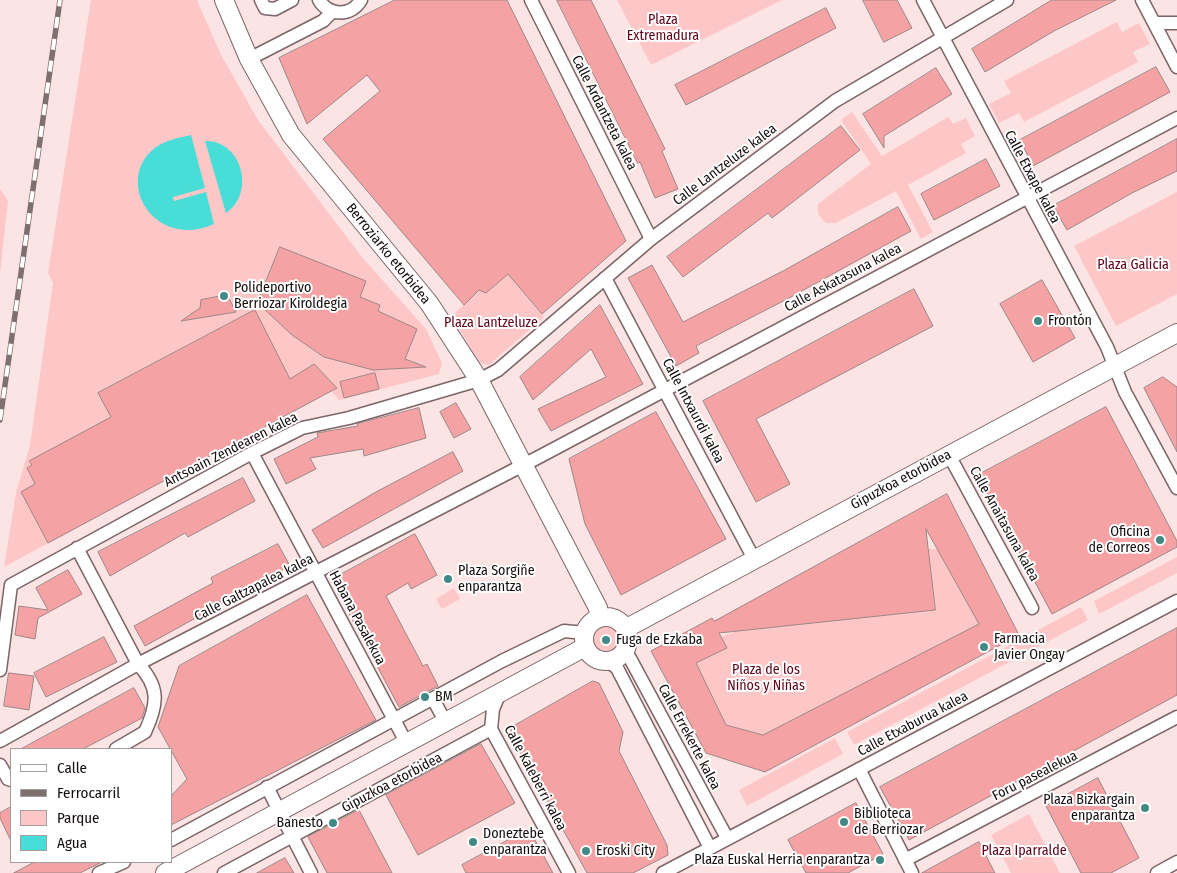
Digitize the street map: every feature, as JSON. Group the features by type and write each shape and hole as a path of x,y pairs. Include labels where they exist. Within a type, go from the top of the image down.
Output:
{"main road":[{"name":"Berroziarko etorbidea","path":"224,0 249,59 291,135 429,304 479,380 598,608 600,618"},
{"name":"Gipuzkoa etorbidea","path":"625,628 1177,333"},
{"name":"Gipuzkoa etorbidea","path":"165,873 499,695 585,640 588,627 600,618"},
{"path":"585,640 594,658 608,661 621,655 626,649 627,635 625,628 614,619 600,618"}],"street":[{"path":"261,0 265,8 269,9 292,0"},
{"path":"319,0 332,12 348,12 361,0"},
{"name":"Calle Ardantzeta kalea","path":"531,0 651,239"},
{"name":"Calle Etxape kalea","path":"923,0 1026,198 1107,347 1114,368 1177,488"},
{"name":"Calle Lantzeluze kalea","path":"479,380 498,370 651,239 835,101 1007,0"},
{"path":"1142,0 1177,67"},
{"path":"249,59 322,21 332,12"},
{"path":"1154,24 1177,23"},
{"name":"Calle Askatasuna kalea","path":"523,465 1177,118"},
{"name":"Calle Intxaurdi kalea","path":"604,278 754,559"},
{"name":"Antsoain Zendearen kalea","path":"0,670 11,585 252,453 302,428 349,418 479,380"},
{"name":"Habana Pasalekua","path":"252,453 407,744"},
{"name":"Calle Anaitasuna kalea","path":"949,455 1032,608"},
{"name":"Calle Galtzapalea kalea","path":"0,741 138,664 523,465"},
{"path":"77,548 138,664 149,675 155,691 156,701 148,726 142,736 118,748"},
{"name":"Calle Etxaburua kalea","path":"663,873 1177,601"},
{"path":"172,839 267,786 564,631 585,640"},
{"name":"Calle Errekerte kalea","path":"626,649 727,838"},
{"path":"608,661 617,668 710,848"},
{"name":"Calle Kaleberri kalea","path":"499,695 492,709 491,729 570,873"},
{"path":"433,699 446,723"},
{"name":"Foru pasealekua","path":"905,860 1177,717"},
{"name":"Gipuzkoa etorbidea","path":"224,873 491,729"},
{"path":"0,765 10,780"},
{"path":"859,769 912,873"},
{"path":"267,786 311,873"},
{"path":"1157,873 1177,862"},
{"path":"99,873 122,863"}],"green space":[{"name":"Polideportivo Berriozar Kiroldegia","path":"91,0 197,0 220,53 258,120 362,257 426,329 442,363 439,374 344,399 339,400 331,391 4,567 16,493 30,445 53,283 48,273"},
{"name":"Plaza Extremadura","path":"617,0 782,0 651,65"},
{"path":"1117,22 1122,32 1139,23 1150,44 1133,52 1138,62 1024,122 1019,113 999,123 989,104 1011,93 1004,81"},
{"path":"852,112 882,156 948,117 953,124 966,118 975,136 961,144 966,153 908,185 933,232 921,239 896,191 836,223 826,223 820,217 818,204 871,164 841,120"},
{"path":"0,189 8,201 0,273"},
{"name":"Plaza Galicia","path":"1177,192 1177,294 1116,326 1074,246"},
{"name":"Plaza Lantzeluze","path":"518,265 528,278 519,287 544,317 489,365 479,363 452,316 479,290 486,293"},
{"name":"Plaza de los Niños y Niñas","path":"928,549 937,549 979,624 763,735 726,725 696,663 726,648 721,637 737,631 935,610"},
{"path":"1177,557 1177,573 1099,614 1094,601"},
{"path":"454,588 460,599 442,609 436,599"},
{"path":"1081,607 1088,620 854,745 847,732"},
{"path":"606,626 616,630 620,640 616,650 606,654 596,650 592,640 596,630"},
{"path":"835,738 843,754 747,806 739,790"},
{"name":"Plaza Iparralde","path":"1029,814 1060,873 1011,873 991,835"}],"water":[{"path":"191,135 205,188 173,197 174,201 206,192 214,224 193,230 174,228 158,220 146,208 139,193 138,177 143,162 155,148 167,141"},
{"path":"205,141 218,143 228,149 236,158 241,169 241,193 235,204 226,213"}],"building":[{"path":"395,0 507,0 626,241 542,314 508,274 486,293 479,290 464,305 323,139 380,91 367,75 307,124 279,58"},
{"path":"557,0 591,0 665,149 662,151 678,189 655,198 640,162 638,163"},
{"path":"863,0 897,0 912,28 884,42"},
{"path":"1052,0 1116,0 1054,31 985,72 972,49"},
{"path":"826,8 836,28 686,105 675,85"},
{"path":"1156,67 1170,92 1033,166 1020,140"},
{"path":"936,68 952,94 884,136 884,148 863,114"},
{"path":"841,126 860,150 772,218 768,213 683,277 667,257"},
{"path":"1177,139 1177,171 1132,193 1067,230 1053,206"},
{"path":"986,159 1000,186 934,220 921,194"},
{"path":"898,207 911,231 789,298 696,346 699,353 676,366 628,278 652,265 683,322 783,271"},
{"path":"280,247 366,281 360,297 380,305 378,311 417,329 405,359 426,367 373,370 324,357 292,335 262,307 264,306 259,299"},
{"name":"Frontón","path":"1042,280 1075,338 1033,362 1000,304"},
{"path":"914,289 933,326 756,419 790,484 756,502 703,401"},
{"path":"227,295 236,312 181,321 200,308 201,300"},
{"path":"600,305 643,384 551,431 538,409 606,377 591,349 533,400 520,377"},
{"path":"255,310 290,379 314,364 337,388 48,543 21,492 35,484 27,468 32,465 29,461 111,417 98,393"},
{"path":"375,373 379,389 344,398 340,382"},
{"path":"1163,377 1177,387 1177,452 1144,388"},
{"path":"456,403 471,429 454,438 440,412"},
{"path":"1106,407 1177,541 1177,547 1052,614 978,475"},
{"path":"419,408 426,438 364,456 363,449 310,458 316,469 286,484 274,459 318,437 317,433 358,426 357,424"},
{"path":"656,412 726,539 621,595 585,524 569,459"},
{"path":"453,452 463,471 323,548 312,530 374,493"},
{"path":"243,478 255,501 188,537 185,533 110,576 98,552"},
{"path":"947,494 1019,635 765,772 706,753 651,651 712,618 714,621","holes":["926,529 979,624 763,735 726,725 696,663 727,648 719,633 935,610"]},
{"path":"415,534 437,575 411,589 408,583 386,596 423,666 427,664 438,686 399,707 331,580"},
{"path":"278,544 290,566 145,646 134,626 213,583 211,578"},
{"path":"68,570 82,594 38,618 35,639 15,635 19,606 48,610 36,588"},
{"path":"307,595 376,720 172,824 172,795 187,779 172,752 172,748 170,748 158,727 179,666"},
{"path":"1177,628 1177,695 909,840 880,787"},
{"path":"104,637 117,662 46,697 34,673"},
{"path":"9,673 34,676 29,710 4,706"},
{"path":"593,681 599,683 623,732 619,751 667,845 668,855 633,873 587,873 510,734 512,727"},
{"path":"134,688 145,708 142,718 85,748 23,748"},
{"path":"481,744 515,803 418,855 386,795"},
{"path":"1098,778 1139,858 1111,873 1081,873 1046,806"},
{"name":"Biblioteca de Berriozar","path":"856,803 883,854 848,873 806,873 788,840"},
{"path":"10,808 10,839 0,818 0,813"},
{"path":"359,810 392,873 327,873 308,837"},
{"path":"529,829 553,873 466,873 462,865"},
{"path":"979,842 995,873 922,873"},
{"path":"285,858 294,873 257,873"},
{"path":"33,863 100,863 80,873 14,873"}],"railway":[{"path":"0,420 60,0"}],"place":[{"name":"Polideportivo Berriozar Kiroldegia","path":"224,296"},
{"name":"Frontón","path":"1038,321"},
{"name":"Oficina de Correos","path":"1160,540"},
{"name":"Plaza Sorgiñe enparantza","path":"448,579"},
{"name":"Fuga de Ezkaba","path":"606,640"},
{"name":"Farmacia Javier Ongay","path":"984,647"},
{"name":"BM","path":"425,697"},
{"name":"Plaza Bizkargain enparantza","path":"1145,808"},
{"name":"Biblioteca de Berriozar","path":"844,822"},
{"name":"Banesto","path":"333,823"},
{"name":"Doneztebe enparantza","path":"473,842"},
{"name":"Eroski City","path":"586,851"},
{"name":"Plaza Euskal Herria enparantza","path":"880,860"}]}
